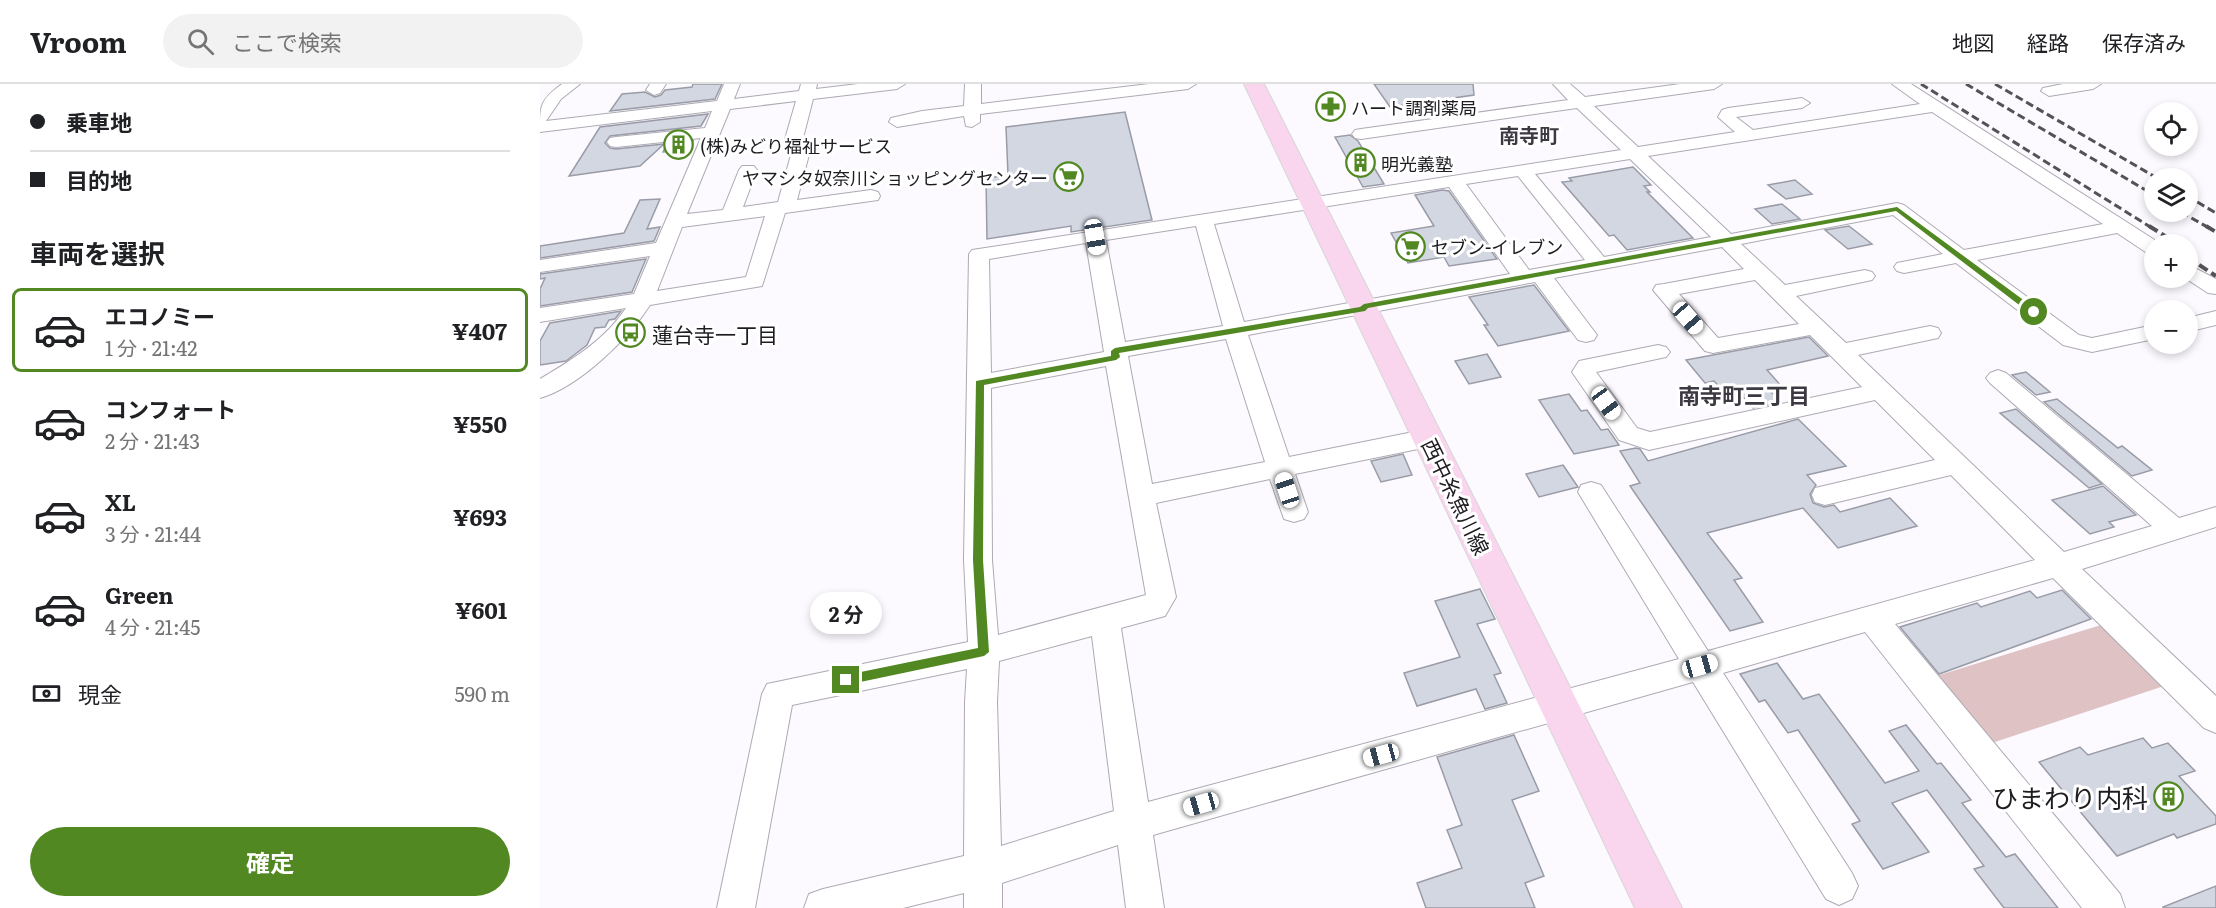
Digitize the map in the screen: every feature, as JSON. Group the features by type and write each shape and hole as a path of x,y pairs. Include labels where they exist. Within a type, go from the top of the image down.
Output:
{"main road":[{"name":"西中糸魚川線","path":"1254,84 1659,908"}],"street":[{"path":"540,118 555,96 572,84"},
{"path":"540,390 579,366 617,335 631,319 642,300 732,84"},
{"path":"540,127 724,104 808,89 897,84"},
{"path":"973,84 973,116"},
{"path":"897,122 918,119 922,116 973,116 1188,84"},
{"path":"1561,84 1726,241 2216,718"},
{"path":"1361,134 1714,84"},
{"path":"1900,84 2144,243"},
{"path":"2049,91 2093,84"},
{"path":"540,315 755,282 782,208 808,89"},
{"path":"1749,135 1726,117 1728,113 1802,103"},
{"path":"983,908 981,702 984,652 978,560 979,254 1524,172 1933,107"},
{"path":"616,142 712,132"},
{"path":"731,214 748,170"},
{"path":"1524,172 1599,264"},
{"path":"1455,182 1532,276 1586,335"},
{"path":"674,222 871,196"},
{"path":"980,383 1235,330 1897,209 2071,339 2092,345 2144,334"},
{"path":"1204,221 1235,330 1294,512"},
{"path":"1904,267 2120,227"},
{"path":"736,908 778,694 984,652 1154,608 1161,597 1095,237"},
{"path":"540,266 663,248"},
{"path":"1759,273 1664,290 1713,346 1814,327"},
{"path":"1779,293 1865,276"},
{"path":"2198,277 2216,288"},
{"path":"2198,322 2216,318"},
{"path":"1839,352 1930,333"},
{"path":"1658,352 1587,366 1584,372 1628,434 1649,441 1880,391"},
{"path":"540,374 579,366"},
{"path":"1998,378 2175,530"},
{"path":"1141,496 1428,438"},
{"path":"1825,495 1956,465"},
{"path":"1591,492 1839,886"},
{"path":"823,908 983,870 1133,823 1560,706 2213,521"},
{"path":"1871,617 2106,908"},
{"path":"1105,620 1145,908"}],"shaded area":[{"path":"2101,625 2164,686 1989,744 1933,677"}],"building":[{"path":"693,84 722,84 715,99 610,111 622,94 645,92 655,97 661,95 665,90 692,87"},
{"path":"1374,84 1473,84 1474,95 1390,107"},
{"name":"ヤマシタ奴奈川ショッピングセンター","path":"1125,112 1152,220 1071,232 1071,226 987,239 986,178 1008,175 1006,127"},
{"path":"708,114 701,126 610,136 605,143 610,148 616,149 664,144 640,166 569,176 600,127"},
{"path":"1350,135 1358,141 1384,184 1363,187 1335,137"},
{"name":"(株)みどり福祉サービス","path":"693,141 688,150 663,152 667,144"},
{"path":"1633,167 1651,185 1644,186 1650,192 1647,192 1693,238 1627,250 1614,235 1609,236 1562,182 1572,181 1569,178"},
{"path":"1795,180 1812,194 1786,199 1768,185"},
{"path":"1442,190 1449,191 1497,259 1449,266 1444,257 1408,263 1391,233 1434,226 1415,195"},
{"path":"660,199 647,229 660,227 654,241 540,258 540,246 624,233 640,200"},
{"path":"1782,204 1800,219 1772,224 1755,209"},
{"path":"1849,226 1872,244 1848,249 1825,230"},
{"path":"646,259 632,292 540,306 540,289 545,278 540,279 540,274"},
{"path":"1534,285 1569,331 1498,346 1484,325 1488,325 1469,297"},
{"path":"621,311 615,319 609,320 605,327 595,328 587,345 566,361 540,365 540,341 550,323"},
{"path":"1809,337 1828,356 1767,370 1782,387 1769,390 1781,402 1753,408 1742,396 1729,398 1714,381 1705,383 1686,360"},
{"path":"1487,354 1501,377 1469,384 1455,361"},
{"path":"2026,372 2050,392 2036,395 2012,375"},
{"path":"1569,394 1581,411 1587,410 1601,430 1608,429 1619,445 1574,454 1539,400"},
{"path":"2057,399 2118,448 2122,446 2152,470 2132,476 2044,402"},
{"path":"2016,409 2102,484 2089,488 2000,413"},
{"path":"1798,419 1846,466 1807,475 1816,485 1810,494 1813,503 1824,507 1834,505 1840,512 1890,498 1917,526 1838,548 1803,508 1707,533 1742,578 1734,580 1763,622 1730,631 1630,486 1640,483 1620,451 1640,449 1648,461"},
{"path":"1403,454 1412,475 1381,482 1371,461"},
{"path":"1563,465 1578,487 1539,497 1526,474"},
{"path":"2103,486 2136,515 2109,522 2114,527 2090,534 2052,500"},
{"path":"1480,589 1495,619 1477,624 1501,673 1494,675 1507,703 1485,709 1476,689 1417,706 1404,673 1460,657 1435,601"},
{"path":"2062,590 2091,619 1939,674 1900,627 1977,603 1981,607 2030,591 2037,598"},
{"path":"1777,663 1803,699 1819,694 1885,783 1919,771 1889,731 1906,725 1937,764 1941,763 1971,800 1962,803 2006,857 2015,854 2058,908 2004,908 1974,869 1984,866 1927,790 1892,803 1929,852 1883,869 1852,824 1860,821 1798,730 1788,733 1765,700 1759,702 1740,674"},
{"path":"1514,735 1539,791 1512,800 1544,876 1525,883 1535,908 1426,908 1417,883 1462,868 1447,830 1462,825 1437,757"},
{"path":"2143,738 2152,748 2168,743 2195,771 2179,776 2216,816 2216,824 2177,838 2174,834 2117,856 2039,762 2080,747 2088,755"},
{"path":"2216,886 2216,908 2163,908 2163,907"}],"railway":[{"path":"1921,84 2152,228"},
{"path":"1966,84 2144,189"},
{"path":"1995,84 2144,170"},
{"path":"2198,202 2216,213"},
{"path":"2198,222 2209,228"},
{"path":"2149,226 2162,234"},
{"path":"2206,226 2216,232"},
{"path":"2198,264 2216,276"}],"place":[{"name":"ハート調剤薬局","path":"1330,107"},
{"name":"(株)みどり福祉サービス","path":"679,145"},
{"name":"明光義塾","path":"1360,163"},
{"name":"ヤマシタ奴奈川ショッピングセンター","path":"1069,177"},
{"name":"セブン-イレブン","path":"1410,246"},
{"name":"蓮台寺一丁目","path":"631,333"},
{"name":"ひまわり内科","path":"2169,796"}],"district":[{"name":"南寺町","path":"1529,134"},
{"name":"南寺町三丁目","path":"1744,394"}],"route":[{"path":"846,680 984,652 978,560 980,383 1116,357 1115,351 1365,308 1897,209 2034,312"}]}
